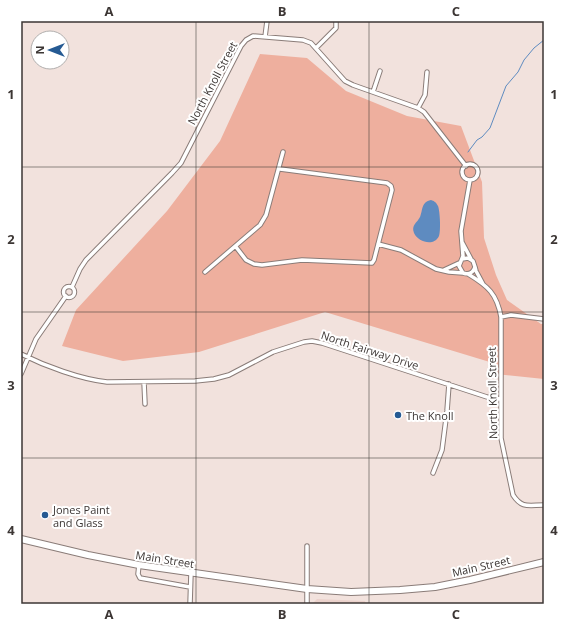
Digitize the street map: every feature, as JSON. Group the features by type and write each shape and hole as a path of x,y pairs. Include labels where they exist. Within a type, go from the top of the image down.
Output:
{"main road":[{"name":"Main Street","path":"21,539 88,555 139,565 307,589 351,592 435,587 544,562"}],"street":[{"path":"265,37 267,21"},
{"path":"316,48 336,28 336,21"},
{"name":"North Knoll Street","path":"66,296 69,297 74,295 72,287 86,260 172,173 180,163 241,46 246,40 253,36 303,40 311,43 345,81 352,85 418,108 424,112 466,166"},
{"path":"373,92 380,71"},
{"path":"418,108 424,95 427,72"},
{"path":"205,272 260,225 266,215 280,169 283,152"},
{"name":"North Knoll Street","path":"472,164 478,170 477,176 470,180 464,177 462,171 466,166 472,164"},
{"path":"236,247 246,260 254,264 262,265 302,260 372,263 374,260 392,190 391,186 387,183 280,169"},
{"name":"North Knoll Street","path":"462,260 461,231 470,180"},
{"name":"North Knoll Street","path":"462,242 471,259 474,261 476,271 483,284 493,295 499,305 501,317 500,399 503,449 513,495 519,503 525,506 544,505"},
{"name":"North Knoll Street","path":"378,244 400,250 436,269 468,274 483,284"},
{"path":"444,270 460,263 465,258 471,259"},
{"path":"460,263 460,269 463,273"},
{"path":"468,274 472,272 475,267"},
{"name":"North Knoll Street","path":"66,296 64,291 65,288 68,286 72,287"},
{"name":"North Knoll Street","path":"21,374 36,339 66,296"},
{"path":"501,317 511,316 544,319"},
{"name":"North Fairway Drive","path":"21,354 80,377 93,380 107,382 194,381 214,379 229,375 273,352 304,342 312,341 500,399"},
{"path":"144,382 145,404"},
{"path":"433,473 442,450 449,384"},
{"path":"307,546 307,604"},
{"path":"139,565 138,574 140,578 190,587"},
{"path":"190,604 191,573"}],"shaded area":[{"path":"260,54 307,58 346,91 407,116 461,126 482,182 484,238 496,275 507,300 541,324 544,324 544,379 495,374 493,363 325,312 199,352 123,361 62,346 76,310 167,211 220,141"},
{"path":"317,599 365,601 366,604 312,604"}],"water":[{"path":"431,200 436,203 439,209 440,233 434,241 426,242 422,241 416,236 413,228 420,217 424,204"}],"waterway":[{"path":"468,152 477,140 490,128 506,86 518,72 524,60 534,48 544,40"}],"place":[{"name":"The Knoll","path":"398,415"},
{"name":"Jones Paint and Glass","path":"45,515"}]}
